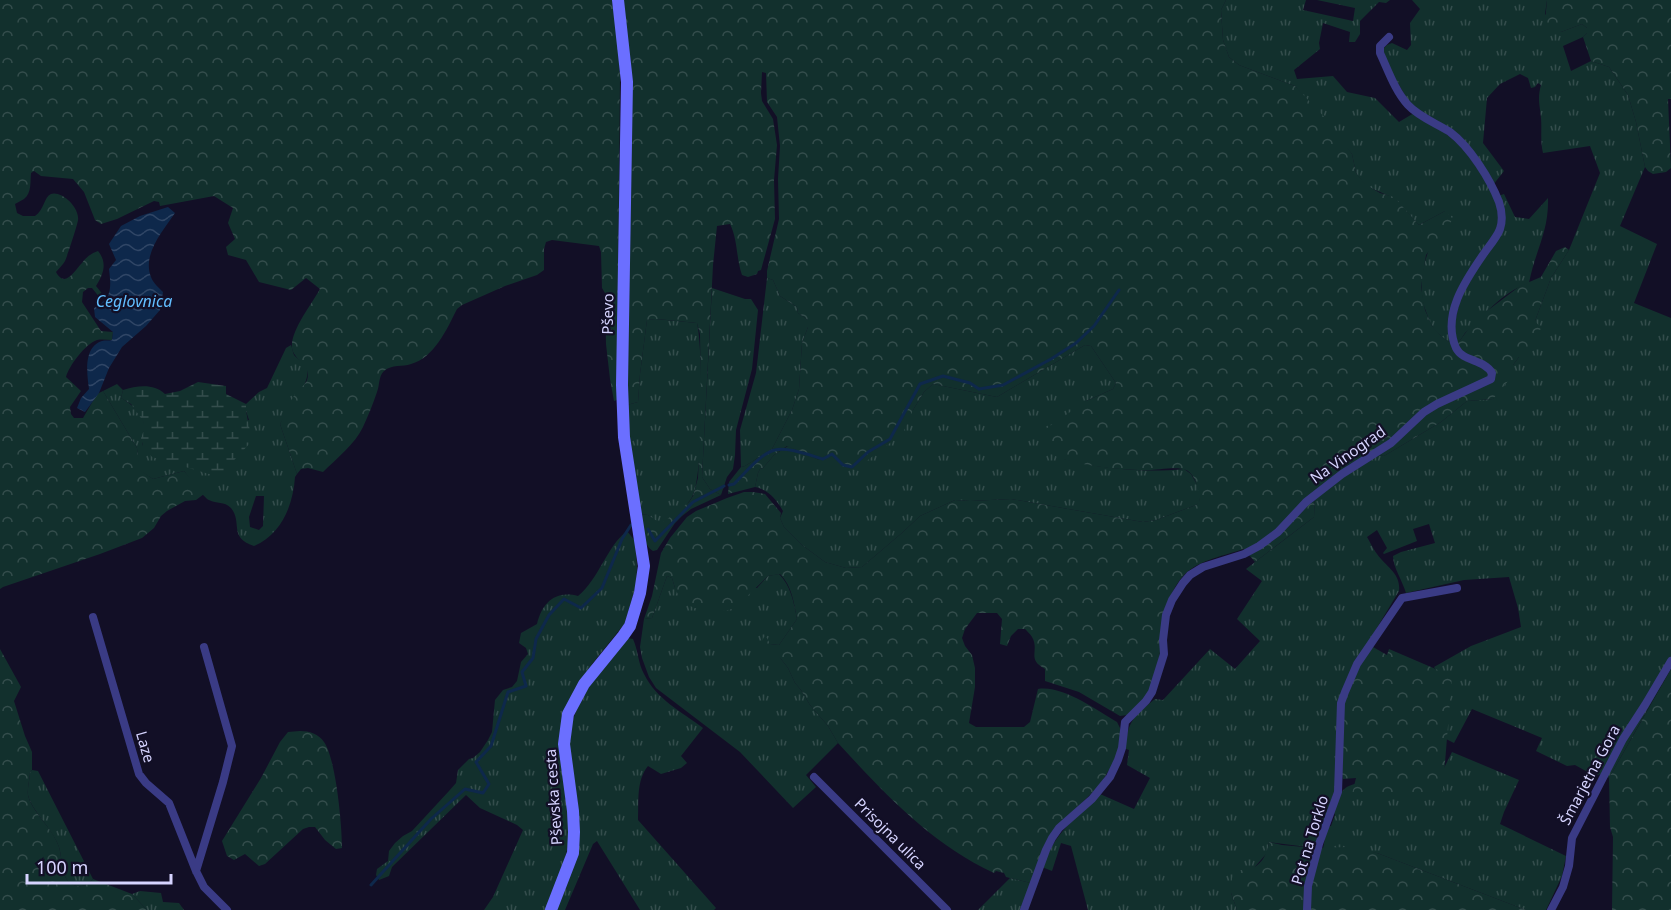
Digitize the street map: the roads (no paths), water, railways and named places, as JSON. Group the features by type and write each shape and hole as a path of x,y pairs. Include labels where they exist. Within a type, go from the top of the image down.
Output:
{"street":[{"name":"Pševo","path":"618,0 627,82 622,385 624,437 644,566 640,593 630,626"},
{"name":"Na Vinograd","path":"1024,910 1052,838 1059,828 1092,799 1110,777 1122,748 1125,722 1152,692 1164,654 1166,615 1172,600 1190,575 1203,567 1244,554 1259,546 1278,532 1320,490 1391,443 1424,412 1491,379 1492,373 1489,368 1468,358 1456,348 1452,314 1460,294 1500,228 1502,212 1485,173 1458,140 1449,132 1421,116 1408,105 1400,94 1380,53 1380,46 1389,37"},
{"name":"Pot na Torklo","path":"1306,910 1313,865 1338,792 1341,704 1357,664 1402,598 1457,588"},
{"name":"Laze","path":"93,617 139,774 169,803 204,887 227,910"},
{"name":"Pševska cesta","path":"551,910 573,853 573,811 564,744 568,714 584,684 630,626"},
{"path":"196,871 232,746 204,646"},
{"name":"Šmarjetna Gora","path":"1551,910 1563,886 1569,866 1572,838 1623,739 1671,661"},
{"name":"Prisojna ulica","path":"814,777 947,910"}],"water":[{"name":"Ceglovnica","path":"168,207 175,213 155,243 149,260 152,279 163,292 160,310 122,347 109,368 99,393 85,412 77,408 81,398 89,389 87,369 89,355 96,344 112,340 113,332 95,317 94,308 105,300 109,292 109,269 116,260 109,244 121,226 140,216"}],"waterway":[{"path":"729,485 734,484 764,455 780,449 823,459 832,454 843,465 852,467 868,452 890,439 920,384 943,376 970,383 979,389 1003,385 1076,343 1094,326 1119,290"},
{"path":"648,529 655,541 693,502 724,486"},
{"path":"371,885 431,819 465,789 483,793 489,784 476,762 491,746 508,692 526,686 522,672 533,658 536,639 549,615 564,599 581,608 602,588 622,539 631,525"}]}
